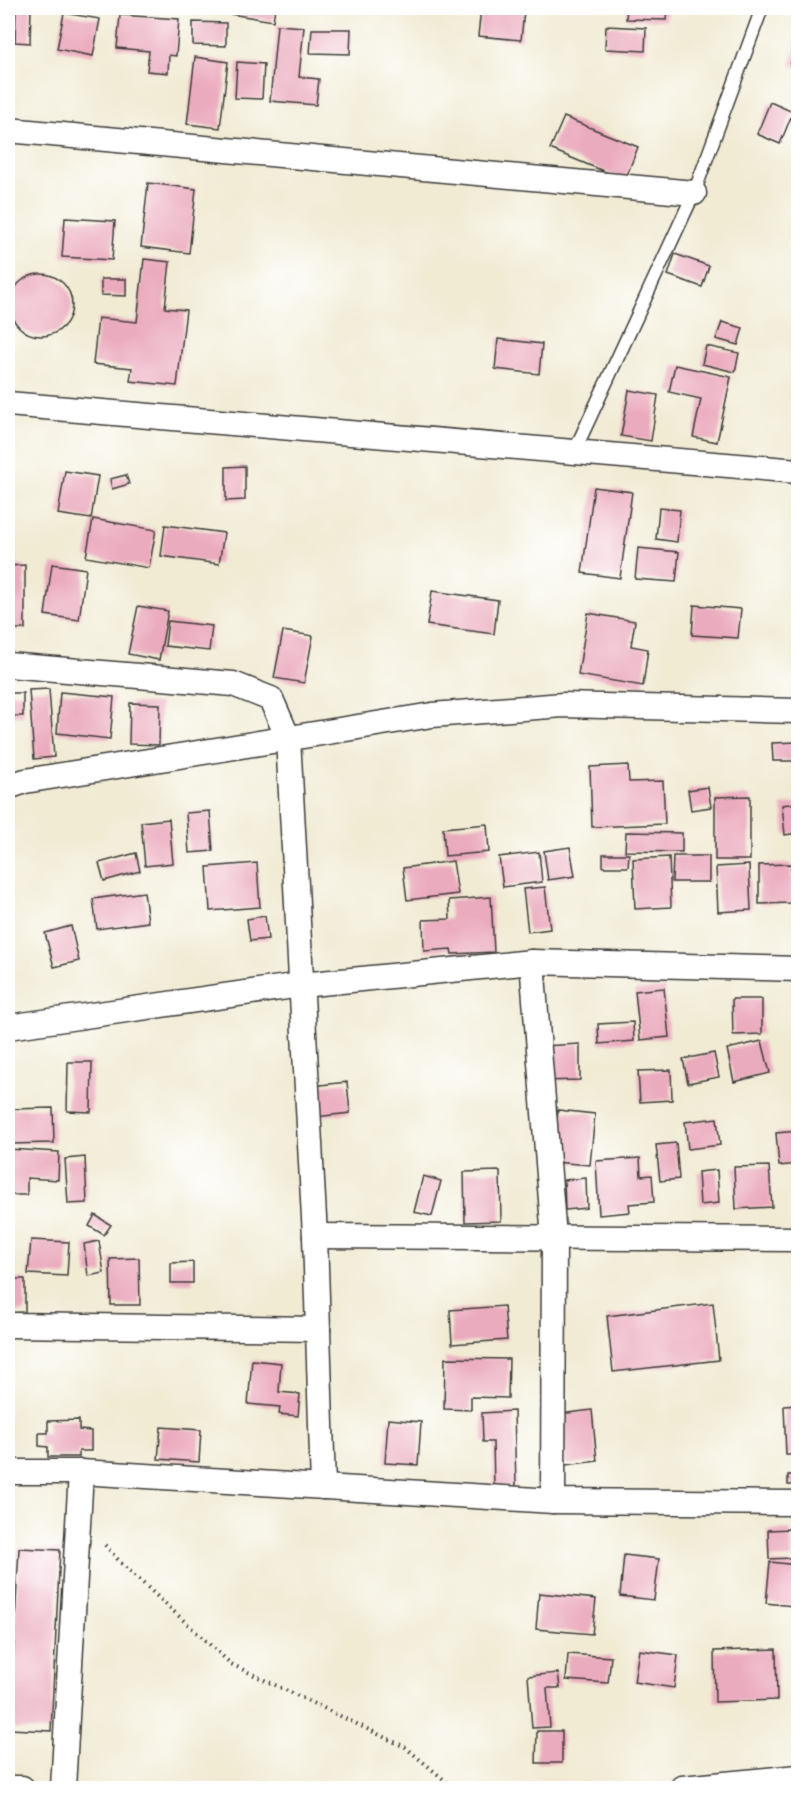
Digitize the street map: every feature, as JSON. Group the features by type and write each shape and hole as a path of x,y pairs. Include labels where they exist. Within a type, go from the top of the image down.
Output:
{"street":[{"path":"8,130 694,194"},
{"path":"8,404 798,471"},
{"path":"8,665 233,684 271,699 288,738 315,1236 323,1487"},
{"path":"8,787 25,782 432,715 563,705 798,711"},
{"path":"532,962 554,1238 553,1501"},
{"path":"8,1027 301,985 532,962 798,969"},
{"path":"315,1236 798,1239"},
{"path":"8,1325 318,1329"},
{"path":"8,1472 81,1472 553,1501 798,1503"},
{"path":"63,1788 81,1472"},
{"path":"682,1788 798,1778"},
{"path":"8,1788 22,1788"}],"lane":[{"path":"574,452 694,194 762,8"}],"path":[{"path":"79,1514 121,1563 231,1664 405,1747 454,1788"}],"building":[{"path":"16,8 31,8 30,43 15,42"},
{"path":"212,8 275,8 273,21 212,11"},
{"path":"481,8 524,11 521,40 478,36"},
{"path":"627,8 667,8 666,20 626,19"},
{"path":"64,13 100,19 93,56 57,49"},
{"path":"120,15 179,19 176,56 169,55 168,73 147,71 149,51 117,48"},
{"path":"193,22 226,23 226,46 193,45"},
{"path":"277,25 304,27 299,77 319,79 316,105 270,101"},
{"path":"606,26 646,28 645,51 605,49"},
{"path":"312,29 351,29 350,54 310,53"},
{"path":"798,40 798,68 790,65"},
{"path":"195,57 228,62 220,128 187,124"},
{"path":"237,62 264,64 262,99 235,98"},
{"path":"770,102 793,112 780,144 757,134"},
{"path":"564,117 638,147 625,180 550,149"},
{"path":"148,183 196,189 189,253 141,247"},
{"path":"65,218 115,221 112,260 62,257"},
{"path":"675,254 709,266 702,287 668,275"},
{"path":"144,259 170,262 165,308 186,310 177,386 130,381 132,368 93,364 98,318 137,322"},
{"path":"41,274 53,276 63,283 70,293 72,305 70,317 63,327 53,334 41,336 29,334 19,327 12,317 10,305 12,293 19,283 29,276"},
{"path":"101,279 126,279 126,296 101,295"},
{"path":"722,322 743,328 738,345 716,339"},
{"path":"498,339 542,344 539,374 495,369"},
{"path":"706,346 739,353 735,372 702,364"},
{"path":"675,365 731,377 717,442 693,437 701,399 669,392"},
{"path":"629,390 658,395 651,441 621,436"},
{"path":"245,466 245,500 226,501 226,467"},
{"path":"65,471 98,476 91,519 58,514"},
{"path":"126,475 129,484 112,489 110,479"},
{"path":"594,487 632,492 620,578 582,573"},
{"path":"659,508 680,510 677,542 656,539"},
{"path":"93,519 156,530 149,568 86,557"},
{"path":"165,525 224,533 219,564 161,556"},
{"path":"638,548 679,552 676,582 635,579"},
{"path":"52,564 86,569 79,620 45,615"},
{"path":"25,565 25,629 8,629 8,566"},
{"path":"432,591 498,600 494,634 427,625"},
{"path":"694,605 741,609 738,638 692,635"},
{"path":"138,606 168,611 159,660 128,654"},
{"path":"588,613 635,621 631,646 648,649 643,686 578,675"},
{"path":"168,621 212,626 209,651 165,646"},
{"path":"283,631 313,636 304,683 274,678"},
{"path":"49,689 54,757 34,759 29,690"},
{"path":"60,692 114,697 110,739 57,733"},
{"path":"8,693 23,693 23,716 8,716"},
{"path":"130,703 160,704 159,745 129,744"},
{"path":"798,742 798,761 773,761 772,743"},
{"path":"628,765 629,782 663,781 665,824 592,827 590,767"},
{"path":"708,787 711,807 691,810 688,790"},
{"path":"750,796 750,860 715,860 715,797"},
{"path":"798,803 798,833 785,835 782,805"},
{"path":"210,811 213,851 189,853 186,813"},
{"path":"169,819 173,863 145,866 141,822"},
{"path":"487,824 489,852 445,856 443,828"},
{"path":"626,832 682,833 682,852 625,851"},
{"path":"570,847 575,876 548,880 544,851"},
{"path":"539,852 542,882 503,887 499,857"},
{"path":"136,853 140,871 104,881 99,863"},
{"path":"603,854 629,854 628,867 603,867"},
{"path":"673,856 709,856 709,882 672,882"},
{"path":"669,857 671,907 635,909 633,859"},
{"path":"453,861 458,894 407,900 403,868"},
{"path":"257,863 260,907 210,911 207,867"},
{"path":"791,864 792,903 759,904 759,865"},
{"path":"749,865 751,910 718,912 716,867"},
{"path":"545,887 550,929 528,932 523,889"},
{"path":"144,892 148,922 97,929 93,899"},
{"path":"491,897 494,952 452,954 451,949 424,951 423,920 450,919 449,900"},
{"path":"265,916 268,939 250,941 247,919"},
{"path":"71,926 79,961 54,967 45,933"},
{"path":"664,988 669,1037 640,1040 635,991"},
{"path":"732,999 762,999 762,1034 733,1035"},
{"path":"633,1022 634,1041 599,1044 598,1024"},
{"path":"762,1041 770,1073 734,1082 727,1049"},
{"path":"580,1044 580,1080 543,1081 542,1046"},
{"path":"714,1053 719,1077 688,1083 683,1059"},
{"path":"68,1062 92,1062 91,1112 67,1111"},
{"path":"671,1070 672,1100 640,1102 638,1071"},
{"path":"347,1082 350,1113 315,1117 312,1086"},
{"path":"53,1108 54,1143 8,1144 8,1109"},
{"path":"558,1110 595,1114 590,1165 553,1162"},
{"path":"717,1118 720,1145 688,1149 685,1122"},
{"path":"798,1131 798,1164 779,1166 776,1133"},
{"path":"676,1143 679,1179 660,1181 656,1145"},
{"path":"8,1149 59,1152 58,1180 27,1178 27,1195 8,1195"},
{"path":"85,1157 87,1203 68,1204 65,1159"},
{"path":"640,1158 641,1176 652,1175 654,1202 629,1204 630,1212 599,1215 596,1161"},
{"path":"769,1166 772,1207 736,1209 734,1167"},
{"path":"717,1170 719,1203 700,1205 698,1172"},
{"path":"500,1171 501,1221 465,1222 464,1172"},
{"path":"423,1176 441,1181 432,1216 414,1212"},
{"path":"586,1178 587,1208 565,1210 564,1180"},
{"path":"95,1215 111,1225 104,1235 89,1226"},
{"path":"31,1240 69,1242 67,1276 28,1274"},
{"path":"99,1241 104,1273 88,1276 84,1244"},
{"path":"139,1258 140,1305 111,1305 110,1259"},
{"path":"193,1262 193,1283 171,1283 171,1263"},
{"path":"8,1279 25,1279 25,1312 8,1313"},
{"path":"713,1303 719,1360 613,1372 607,1316"},
{"path":"504,1306 507,1340 452,1344 450,1310"},
{"path":"445,1358 509,1359 508,1398 471,1397 471,1410 444,1409"},
{"path":"252,1360 281,1363 279,1392 300,1394 298,1416 279,1414 280,1407 248,1404"},
{"path":"798,1405 798,1455 786,1455 784,1406"},
{"path":"592,1410 597,1461 566,1465 560,1414"},
{"path":"514,1411 516,1486 494,1487 493,1442 483,1442 482,1413"},
{"path":"388,1419 421,1422 418,1465 385,1463"},
{"path":"79,1420 79,1430 91,1431 91,1451 79,1451 79,1457 48,1457 48,1447 39,1446 39,1433 48,1433 48,1421"},
{"path":"161,1427 201,1430 199,1462 158,1459"},
{"path":"788,1475 798,1475 798,1485 788,1485"},
{"path":"791,1529 792,1558 769,1559 768,1530"},
{"path":"19,1548 60,1550 51,1731 9,1729"},
{"path":"624,1555 659,1559 654,1600 620,1596"},
{"path":"770,1562 797,1565 793,1606 766,1603"},
{"path":"539,1593 596,1599 592,1634 536,1629"},
{"path":"776,1649 777,1700 715,1702 714,1651"},
{"path":"639,1650 678,1655 674,1688 634,1682"},
{"path":"568,1654 611,1657 608,1683 566,1680"},
{"path":"558,1673 560,1688 547,1688 550,1727 532,1728 528,1676"},
{"path":"537,1731 562,1731 562,1763 536,1763"}]}
